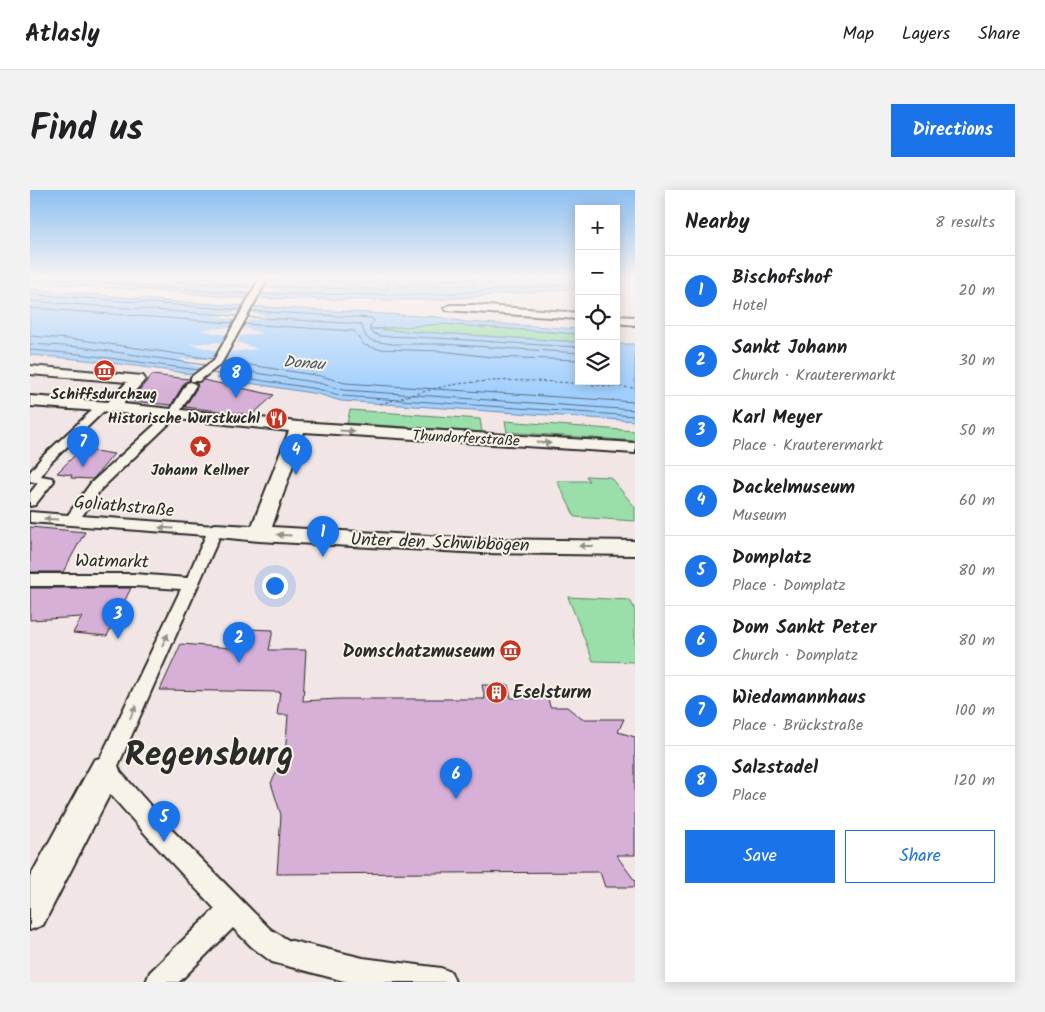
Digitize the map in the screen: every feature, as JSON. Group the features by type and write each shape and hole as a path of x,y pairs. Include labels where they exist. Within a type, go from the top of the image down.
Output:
{"street":[{"path":"72,520 96,486 174,413 193,382 218,362 244,315"},
{"path":"620,319 635,321"},
{"path":"30,370 138,379 46,460 32,478 47,481 30,502"},
{"name":"Thundorferstraße","path":"30,401 108,406 298,428 635,448"},
{"path":"259,534 298,428"},
{"name":"Goliathstraße","path":"30,518 215,531"},
{"path":"30,912 105,771 215,531"},
{"name":"Unter den Schwibbögen","path":"215,531 482,546 635,548"},
{"name":"Watmarkt","path":"30,580 134,580 192,584"},
{"path":"105,771 163,837 261,938 282,952 363,977 441,982"},
{"path":"160,982 233,909"}],"green space":[{"path":"443,324 575,334 575,342 369,329"},
{"path":"350,410 480,419 482,432 347,423"},
{"path":"505,421 635,431 635,441 507,432"},
{"path":"586,476 610,477 635,507 635,521 575,517 557,481 589,481"},
{"path":"568,597 630,600 635,610 635,662 593,661"}],"water":[{"name":"Donau","path":"30,315 402,315 437,317 466,322 575,329 575,334 443,324 370,329 575,342 575,385 620,385 620,344 635,344 635,421 341,401 318,394 66,358 30,355"}],"pier":[{"path":"210,315 260,315 272,318 249,320 245,328 262,333 241,336 237,342 258,349 231,352 226,360 247,368 221,370 214,381 188,376 203,367 191,365 179,359 213,359 218,351 188,344 223,342 227,335 200,330 231,327 235,320"}],"building":[{"path":"152,375 189,379 189,381 185,382 171,405 130,401"},
{"path":"203,380 274,395 252,415 185,407 198,386 196,383"},
{"path":"80,450 114,454 93,479 71,478 72,475 57,473"},
{"path":"30,527 85,532 63,572 30,572"},
{"path":"30,588 131,588 107,636 73,633 82,617 30,620"},
{"path":"249,629 273,630 269,650 306,650 303,701 338,699 485,699 482,685 508,685 511,698 548,698 550,707 567,707 582,719 624,719 618,732 635,737 635,855 616,855 635,881 635,887 605,887 600,872 277,874 281,815 271,783 285,756 288,715 277,715 280,692 160,690 181,644 245,649"}],"ferry route":[{"path":"380,404 438,388 480,382 525,381 635,388"}],"place":[{"name":"Schiffsdurchzug","path":"104,371"},
{"name":"Salzstadel","path":"236,398"},
{"name":"Historische Wurstkuchl","path":"276,418"},
{"name":"Johann Kellner","path":"200,447"},
{"name":"Wiedamannhaus","path":"83,467"},
{"name":"Dackelmuseum","path":"296,475"},
{"name":"Bischofshof","path":"323,557"},
{"name":"Karl Meyer","path":"118,639"},
{"name":"Domschatzmuseum","path":"511,651"},
{"name":"Sankt Johann","path":"239,663"},
{"name":"Eselsturm","path":"497,692"},
{"name":"Dom Sankt Peter","path":"456,799"},
{"name":"Domplatz","path":"164,842"}],"district":[{"name":"Regensburg","path":"209,753"}]}
